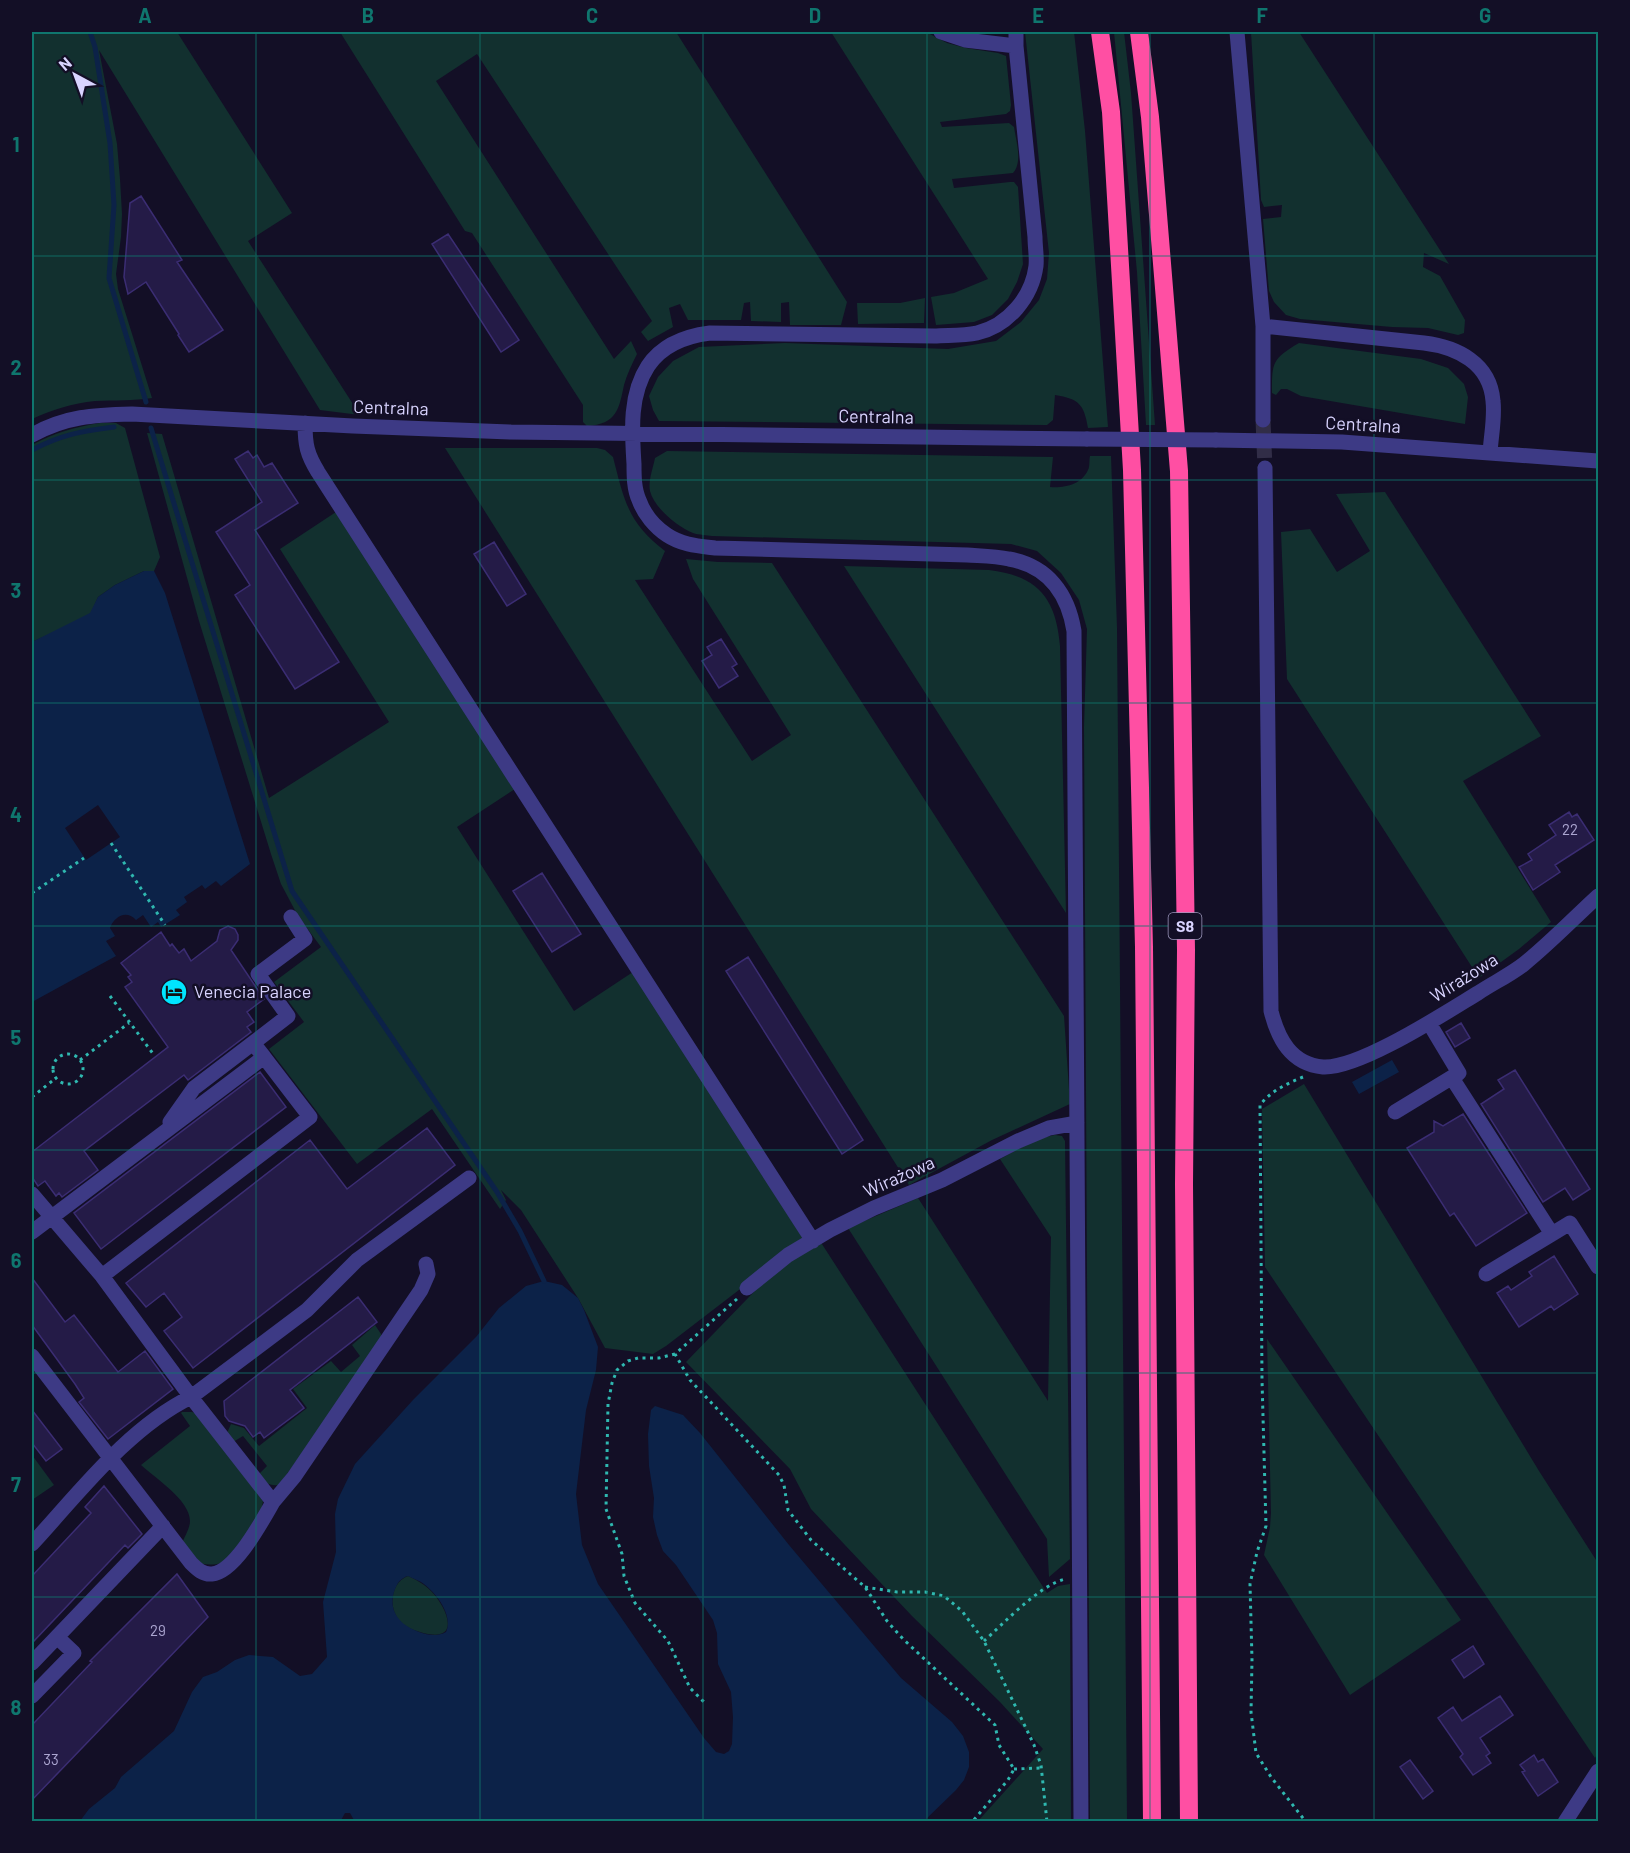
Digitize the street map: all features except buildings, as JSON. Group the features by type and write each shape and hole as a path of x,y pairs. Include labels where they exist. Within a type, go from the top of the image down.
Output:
{"highway":[{"name":"S8","path":"1100,32 1111,112 1132,470 1144,946 1152,1821"},
{"name":"S8","path":"1139,32 1150,117 1179,471 1186,950 1184,1184 1189,1821"}],"street":[{"path":"941,32 965,40 1016,39 1036,265 1021,304 992,328 967,334 934,336 710,333 692,336 662,352 649,364 639,386 632,424 634,477 639,500 648,516 669,536 686,544 715,548 1007,558 1017,560 1042,572 1058,588 1066,601 1074,631 1081,1821"},
{"path":"1238,32 1263,326 1263,420"},
{"path":"1263,326 1442,345 1460,352 1477,366 1492,392 1490,453"},
{"name":"Centralna","path":"32,435 49,426 76,417 153,415 511,432 1342,442 1599,461"},
{"path":"305,423 308,455 318,472 813,1241"},
{"path":"1265,468 1271,1011 1281,1041 1291,1054 1309,1064 1322,1067 1333,1066"},
{"name":"Wirażowa","path":"1333,1066 1350,1063 1366,1056 1429,1023 1523,965 1599,896"},
{"path":"164,1132 194,1088 288,1016 258,974 305,939 291,917"},
{"path":"1395,1112 1459,1073 1429,1023"},
{"path":"102,1276 310,1117 253,1043"},
{"path":"32,1232 264,1057"},
{"path":"1452,1078 1552,1234"},
{"name":"Wirażowa","path":"747,1288 788,1256 874,1208 942,1180 1018,1141 1049,1128 1077,1123"},
{"path":"32,1544 128,1440 191,1397 308,1310 357,1260 469,1178"},
{"path":"32,1194 102,1276 191,1397 273,1502"},
{"path":"1486,1274 1570,1223 1599,1267"},
{"path":"32,1356 191,1563 201,1572 215,1574 229,1565 241,1551 273,1502 294,1478 421,1290 428,1274 426,1264"},
{"path":"32,1663 163,1526"},
{"path":"32,1696 74,1653 57,1637"},
{"path":"1565,1821 1599,1771"}],"path":[{"path":"111,843 165,925"},
{"path":"32,893 84,858"},
{"path":"110,996 154,1055"},
{"path":"80,1060 129,1023"},
{"path":"70,1054 80,1060 83,1071 77,1081 66,1084 56,1078 53,1067 59,1057 70,1054"},
{"path":"1306,1821 1271,1777 1256,1753 1251,1712 1250,1584 1266,1526 1260,1105 1268,1095 1290,1082 1333,1066"},
{"path":"32,1097 56,1078"},
{"path":"704,1702 690,1688 669,1641 635,1603 624,1576 622,1554 606,1509 610,1397 617,1370 628,1361 675,1354 747,1288"},
{"path":"675,1354 690,1380 779,1475 788,1510 811,1540 865,1587 887,1621 903,1639 994,1725 999,1745 1014,1769"},
{"path":"984,1641 1056,1581 1080,1575"},
{"path":"865,1587 897,1592 926,1592 944,1596 962,1611 984,1641 1034,1745 1042,1768 1047,1821"},
{"path":"1014,1769 1042,1768"},
{"path":"972,1821 1008,1780 1014,1769"}],"green space":[{"path":"32,32 177,32 292,213 248,241 360,415 320,410 99,50 117,144 120,179 122,214 116,274 118,289 152,398 79,403 32,419"},
{"path":"340,32 676,32 847,302 841,325 790,325 789,302 781,303 781,322 751,321 750,302 744,303 741,320 688,320 680,304 669,308 673,327 648,341 641,332 652,321 477,54 436,81 614,359 631,341 637,354 615,414 605,422 587,426 583,422 583,405 472,233 465,231"},
{"path":"831,32 926,32 947,43 1006,56 1010,111 1006,114 940,122 942,127 1009,123 1014,127 1018,163 1013,173 952,179 954,188 1010,182 1014,182 1018,187 1023,264 1008,299 992,315 974,322 936,325 931,297 954,293 988,279"},
{"path":"1025,32 1074,32 1085,131 1108,427 1088,428 1085,413 1079,404 1070,398 1055,395 1053,420 1047,425 659,421 649,396 658,377 673,361 699,347 785,343 948,349 996,341 1021,322 1039,300 1047,279 1049,253"},
{"path":"1114,32 1124,32 1131,93 1155,425 1146,425 1137,272"},
{"path":"1251,32 1299,32 1449,264 1424,253 1423,267 1440,276 1465,320 1464,333 1458,335 1428,328 1300,319 1286,315 1274,302 1269,291 1263,219 1281,217 1282,205 1264,207 1261,200"},
{"path":"925,298 924,323 858,324 857,303 900,303"},
{"path":"1299,343 1421,359 1448,368 1464,384 1468,397 1465,424 1301,396 1287,389 1281,389 1276,395 1272,393 1272,374 1275,362 1283,353"},
{"path":"100,423 116,423 125,428 160,557 154,571 144,571 115,585 98,597 91,613 32,642 32,445 65,431"},
{"path":"147,433 162,434 269,798 389,722 280,549 336,512 515,789 457,827 574,1011 633,972 804,1240 653,1354 605,1348 578,1298 521,1210 501,1190 506,1200 500,1209 432,1109 357,1164 269,1049 304,1022 274,982 321,947 298,916 281,884 199,621"},
{"path":"445,448 597,448 605,450 613,457 629,510 643,531 665,551 653,579 635,580 752,761 791,735 693,579 686,559 772,563 1064,1016 1070,1104 992,1140 909,1185"},
{"path":"667,451 1053,457 1050,487 1072,485 1081,479 1089,469 1090,456 1111,456 1117,628 1127,1821 1090,1821 1084,727 1087,629 1079,600 1061,573 1037,551 1011,544 712,536 693,533 667,516 656,504 650,491 655,458"},
{"path":"1385,492 1541,736 1463,781 1551,922 1479,978 1287,679 1281,532 1310,529 1337,572 1370,551 1336,494"},
{"path":"844,566 989,570 1006,573 1032,584 1049,602 1058,629 1060,646 1066,913"},
{"path":"1304,1084 1539,1471 1598,1563 1598,1753 1595,1758 1265,1267 1262,1109"},
{"path":"1062,1136 1065,1141 1070,1559 1049,1577 1047,1539 848,1228 918,1198 1048,1401 1051,1237 1000,1159 1036,1139"},
{"path":"820,1241 1047,1593 1058,1586 1070,1584 1071,1821 978,1821 1043,1749 811,1509 790,1469 686,1362 781,1264"},
{"path":"375,1325 381,1334 382,1343 279,1485 265,1482 258,1475 267,1466 243,1436 233,1442 227,1433 231,1424 244,1428 259,1446 307,1408 293,1389 331,1361 341,1372 360,1356 352,1345"},
{"path":"1267,1339 1461,1620 1350,1695 1264,1555 1271,1513"},
{"path":"182,1412 200,1415 263,1501 261,1512 231,1558 220,1563 202,1564 182,1543 190,1524 184,1505 163,1483 141,1465 190,1426"},
{"path":"32,1455 54,1485 32,1500"},
{"path":"408,1576 420,1582 441,1604 448,1620 445,1632 428,1634 416,1631 399,1620 393,1608 393,1595 398,1584"}],"water":[{"path":"144,571 154,571 165,593 250,864 221,886 216,881 205,889 202,885 184,897 187,902 176,910 180,915 161,927 158,922 151,927 143,915 136,920 128,915 117,918 110,928 115,936 106,941 116,956 32,1002 32,642 90,613 98,597 115,585"},
{"path":"1392,1060 1399,1072 1359,1094 1352,1082"},
{"path":"544,1281 562,1285 578,1298 584,1310 598,1347 596,1370 586,1410 576,1494 582,1545 598,1584 704,1738 716,1752 724,1754 729,1751 732,1744 733,1717 731,1692 718,1664 717,1633 713,1620 676,1565 663,1551 657,1535 653,1517 654,1498 649,1466 648,1434 651,1410 655,1406 683,1415 700,1433 789,1545 901,1678 952,1722 963,1736 969,1752 969,1767 964,1780 956,1790 923,1822 355,1822 350,1813 345,1813 340,1822 80,1821 89,1809 115,1788 121,1777 174,1731 192,1692 203,1677 249,1655 273,1657 300,1676 312,1674 327,1657 323,1602 336,1552 335,1514 338,1499 355,1464 413,1400 476,1337 499,1308 526,1286","holes":["408,1576 426,1586 442,1604 447,1618 446,1632 439,1635 419,1632 396,1616 393,1604 395,1589 399,1582"]}],"pier":[{"path":"98,805 120,837 86,860 65,828"}],"waterway":[{"path":"90,32 95,47 110,143 114,205 109,278 146,402"},
{"path":"32,450 72,434 114,427"},
{"path":"151,428 292,891 497,1192 520,1231 544,1281"}],"tunnel":[{"path":"1263,420 1265,468"}],"place":[{"name":"Venecia Palace","path":"174,992"}]}
